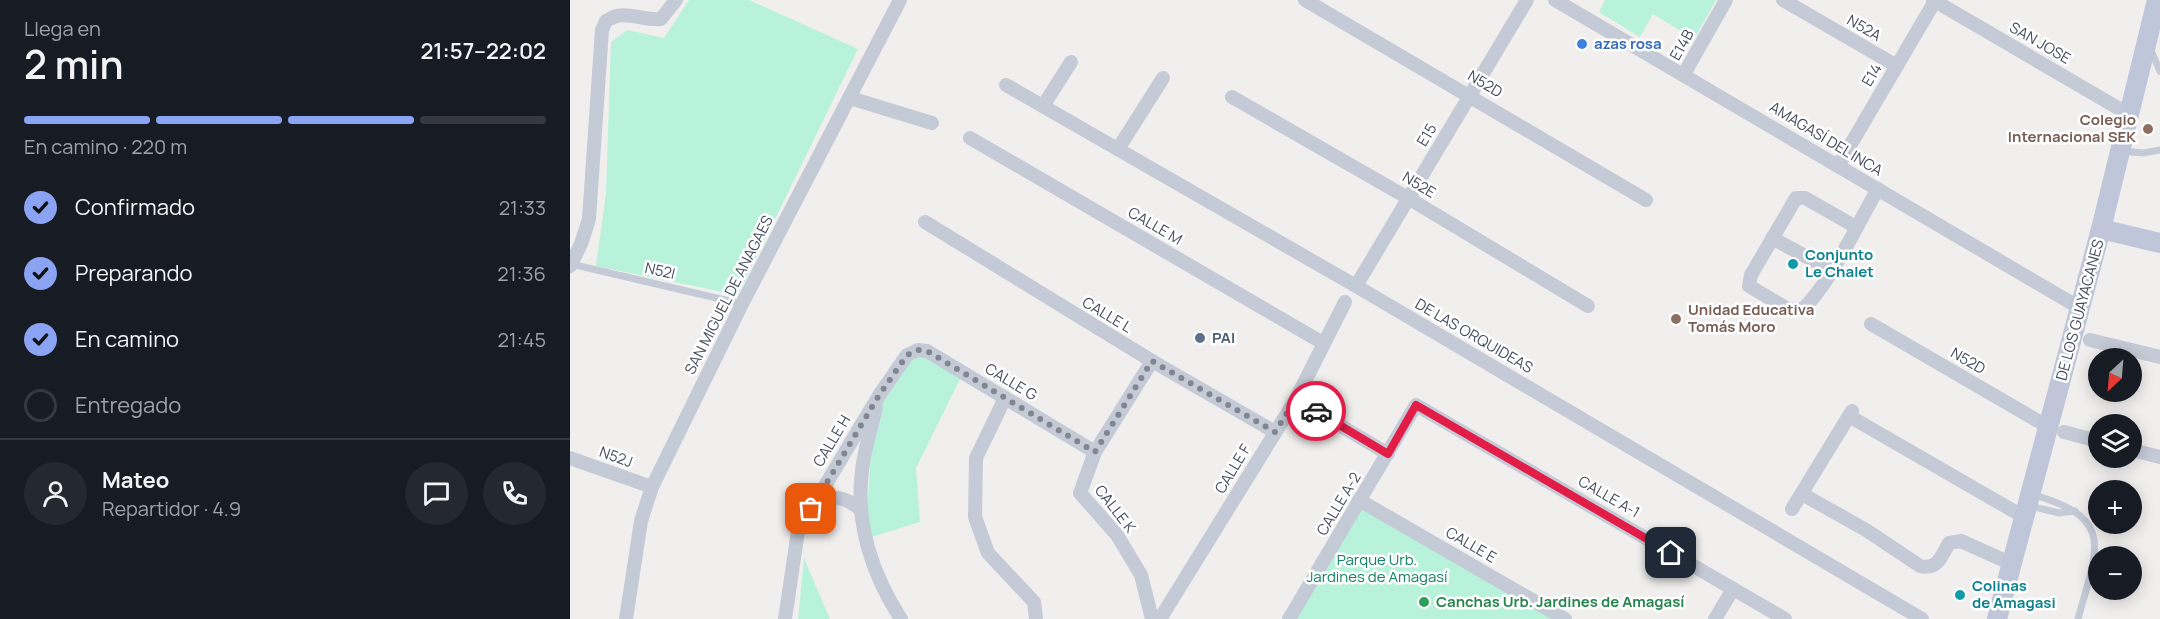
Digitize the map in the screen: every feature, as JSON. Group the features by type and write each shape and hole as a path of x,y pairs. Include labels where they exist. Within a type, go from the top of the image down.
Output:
{"street":[{"path":"570,265 581,244 589,219 602,30 606,21 623,14 652,20 661,19 676,0"},
{"name":"SAN MIGUEL DE ANAGAES","path":"626,619 641,521 652,487 742,304 900,0"},
{"name":"N52D","path":"1305,0 1646,200"},
{"name":"E15","path":"1356,286 1527,0"},
{"name":"AMAGASÍ DEL INCA","path":"1555,0 2080,308"},
{"name":"E14B","path":"1684,74 1726,0"},
{"name":"N52A","path":"1783,0 1897,66"},
{"name":"DE LOS GUAYACANES","path":"1997,619 2027,505 2057,430 2080,308 2153,33 2157,0"},
{"name":"E14","path":"1838,166 1934,1"},
{"name":"SAN JOSE","path":"1934,1 2130,115"},
{"path":"1043,106 1071,62"},
{"path":"1118,148 1163,78"},
{"name":"DE LAS ORQUIDEAS","path":"1006,85 1356,286 1922,619"},
{"name":"N52E","path":"1232,97 1408,198 1588,306"},
{"path":"850,98 932,123"},
{"name":"CALLE M","path":"970,138 1323,343"},
{"path":"1856,227 1805,198 1796,198 1751,275 1749,286 1788,309 1803,310 1831,270 1856,227 1878,189"},
{"name":"CALLE L","path":"925,222 1152,361 1275,432"},
{"path":"2101,229 2160,243"},
{"path":"1772,238 1831,270"},
{"name":"CALLE F","path":"1160,619 1296,399 1345,302"},
{"name":"N52D","path":"1870,324 2057,430 2088,438"},
{"path":"2090,340 2160,357"},
{"name":"CALLE G","path":"907,355 918,350 927,351 1095,452"},
{"name":"CALLE H","path":"785,619 798,531 878,397 907,355"},
{"name":"CALLE K","path":"1152,361 1095,452 1080,493 1117,536 1141,575 1152,619"},
{"path":"878,397 861,472 862,527 882,590 901,619"},
{"path":"1005,398 976,459 975,517 988,553 1034,602 1036,619"},
{"path":"1296,399 1388,454"},
{"name":"CALLE A-2","path":"1289,619 1416,405"},
{"name":"CALLE A-1","path":"1416,405 1785,619"},
{"path":"1792,508 1851,413 2027,505"},
{"path":"2142,452 2160,457"},
{"name":"N52J","path":"570,458 652,487"},
{"path":"1802,494 1866,530 1920,566 1930,568 1936,566 1949,543 1961,541 2012,564"},
{"path":"816,500 833,495 851,501 861,510"},
{"name":"CALLE E","path":"1359,500 1565,619"},
{"path":"1715,619 1733,589"}],"lane":[{"path":"2153,33 2160,71"},
{"path":"2121,151 2143,153 2160,150"},
{"name":"N52I","path":"570,265 742,304"},
{"path":"2027,505 2062,502 2084,517 2092,527 2096,541 2094,561 2078,619"},
{"path":"2027,505 2059,513 2075,512"}],"green space":[{"path":"689,0 749,0 858,49 738,295 596,266 606,193 611,42 627,30 664,38"},
{"path":"1605,0 1716,0 1694,39 1653,14 1640,37 1599,12"},
{"path":"925,352 963,373 916,468 920,522 865,539 875,395 893,362"},
{"name":"Parque Urb. Jardines de Amagasí","path":"1359,500 1565,619 1289,619"},
{"path":"804,558 830,619 798,619"}],"way so far":[{"path":"811,509 878,397 907,355 918,350 927,351 1095,452 1152,361 1275,432 1296,399 1316,411"}],"place":[{"name":"azas rosa","path":"1582,44"},
{"name":"Colegio Internacional SEK","path":"2148,129"},
{"name":"Conjunto Le Chalet","path":"1793,264"},
{"name":"Unidad Educativa Tomás Moro","path":"1676,319"},
{"name":"PAI","path":"1200,338"},
{"name":"Colinas de Amagasi","path":"1960,595"},
{"name":"Canchas Urb. Jardines de Amagasí","path":"1424,602"}],"route":[{"path":"1316,411 1388,454 1416,405 1671,553"}]}
